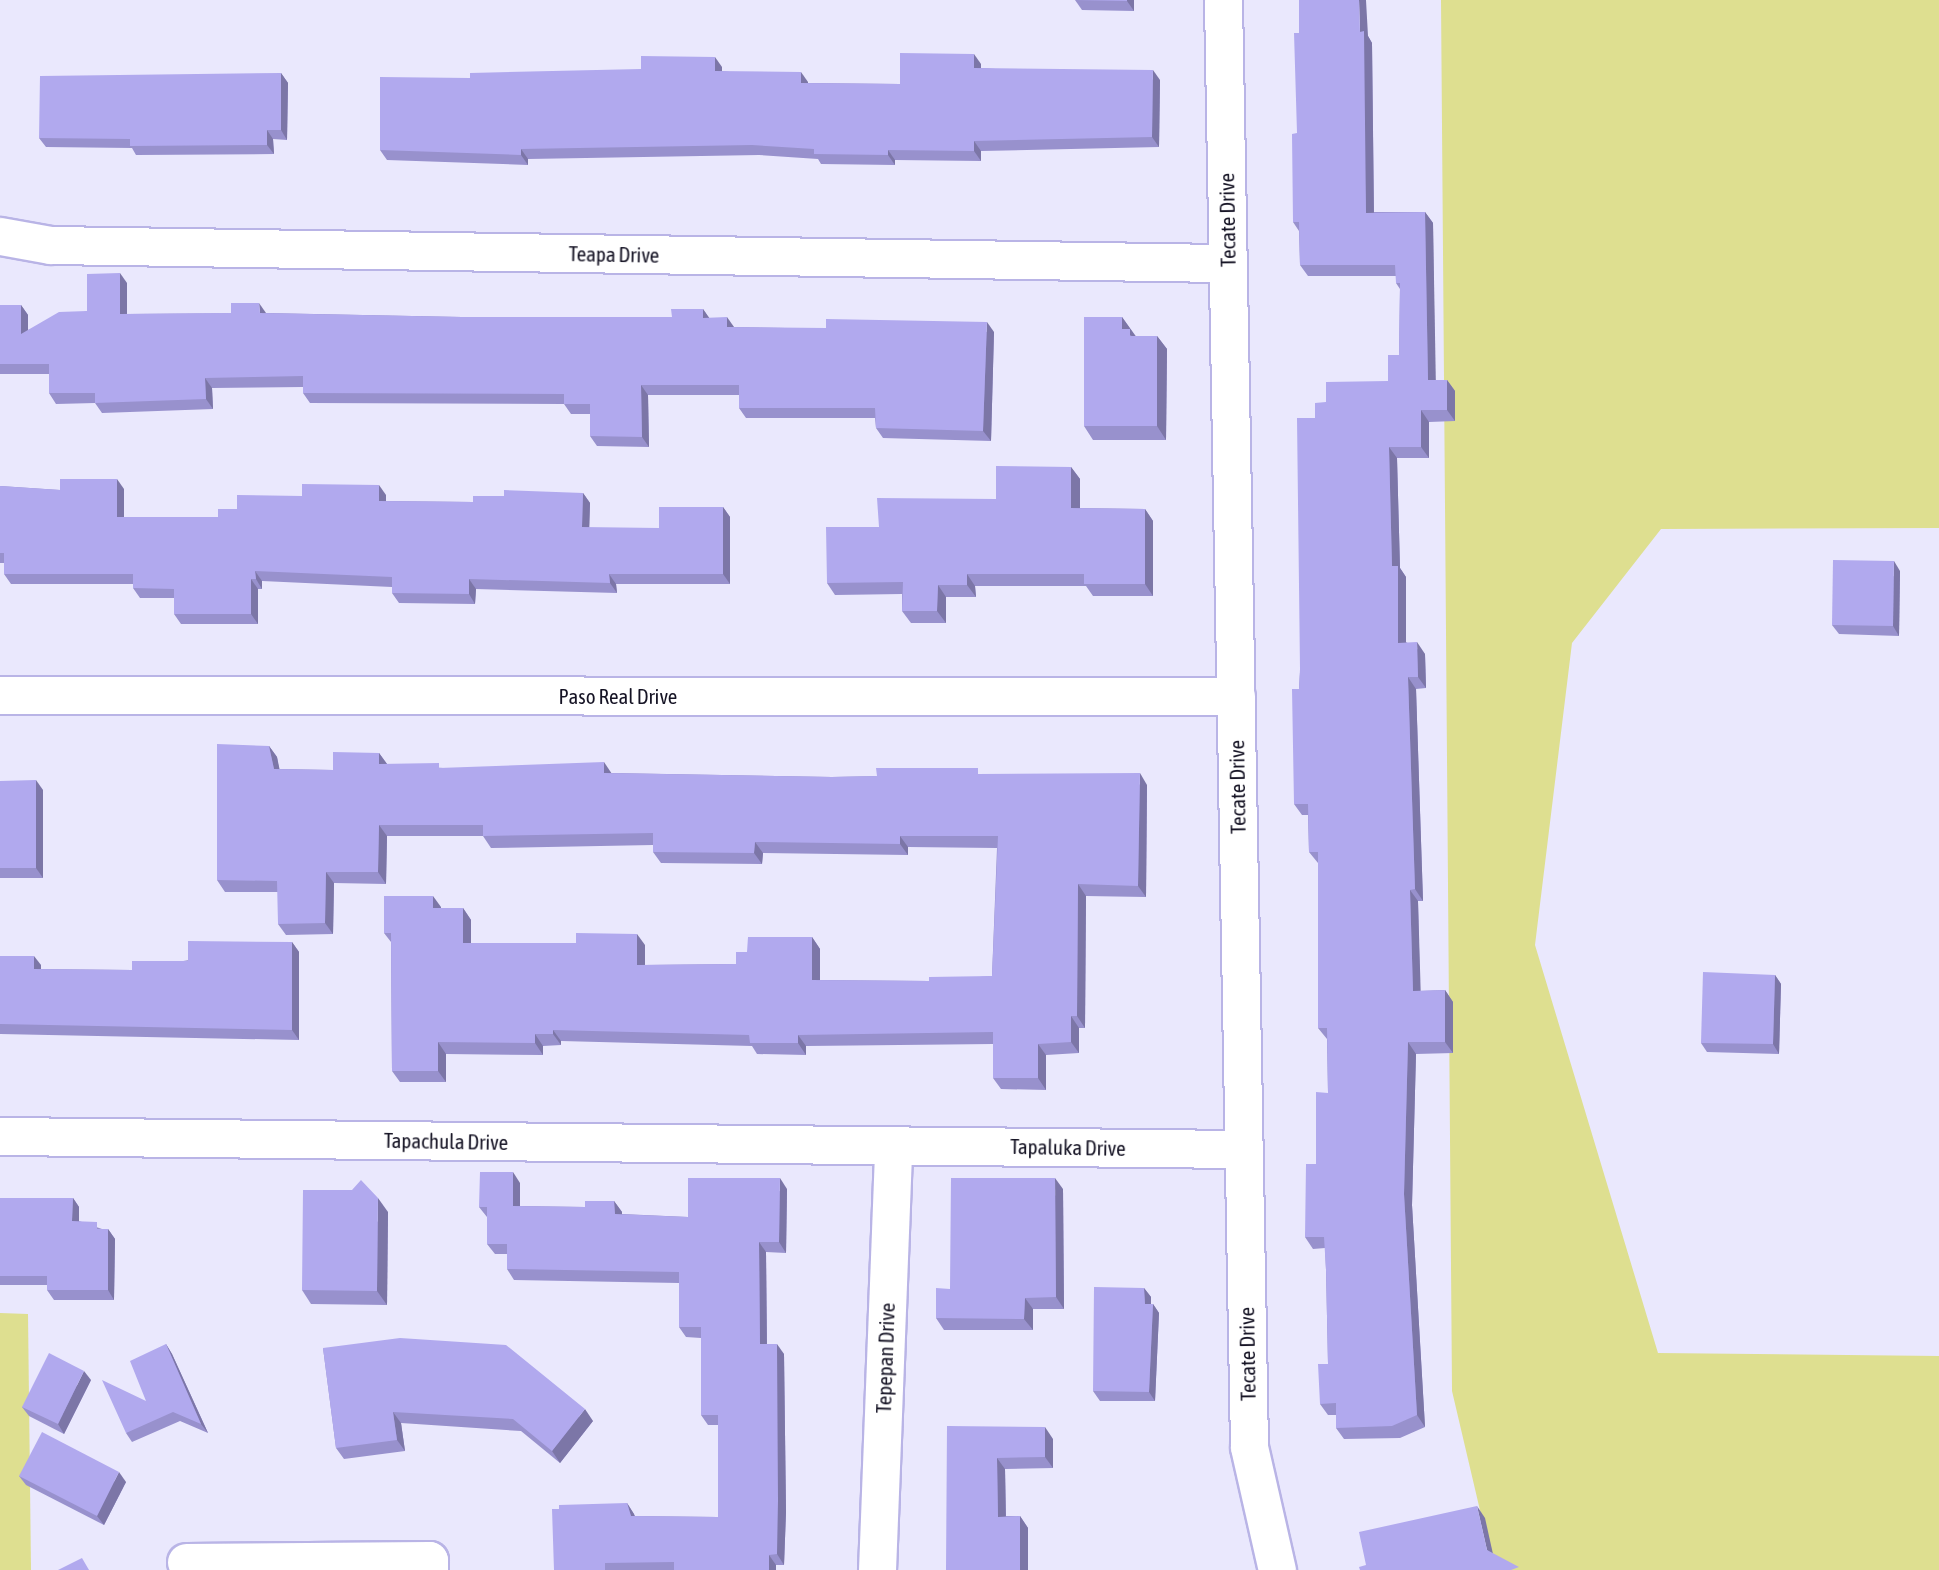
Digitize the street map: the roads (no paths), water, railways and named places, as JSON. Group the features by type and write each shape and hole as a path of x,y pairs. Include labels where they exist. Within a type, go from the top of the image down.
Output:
{"street":[{"name":"Tecate Drive","path":"1223,0 1249,1447 1277,1570"},
{"name":"Teapa Drive","path":"0,236 50,245 1228,263"},
{"name":"Paso Real Drive","path":"0,695 1236,696"},
{"name":"Tapachula Drive","path":"0,1136 893,1145"},
{"name":"Tapaluka Drive","path":"893,1145 1244,1149"},
{"name":"Tepepan Drive","path":"877,1570 893,1145"},
{"path":"186,1562 429,1565"}]}
